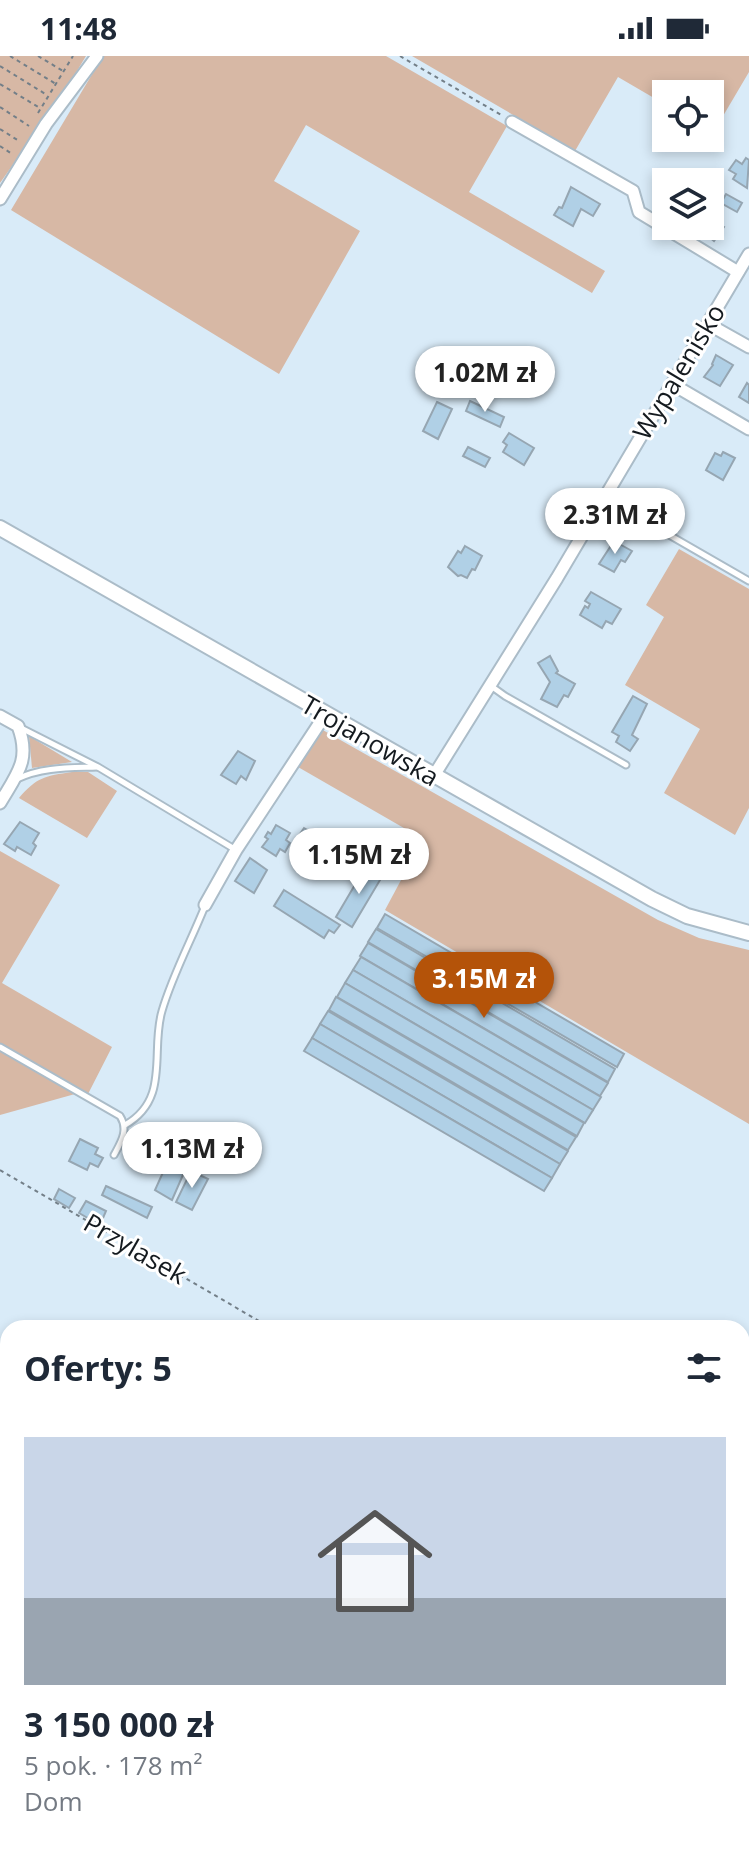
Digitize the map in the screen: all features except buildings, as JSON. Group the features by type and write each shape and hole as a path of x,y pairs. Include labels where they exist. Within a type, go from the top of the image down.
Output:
{"street":[{"path":"0,199 46,124 97,56"},
{"path":"512,122 633,191 639,212 738,272"},
{"name":"Wypalenisko","path":"433,777 605,498 749,254"},
{"path":"708,324 749,347"},
{"path":"672,384 749,429"},
{"name":"Trojanowska","path":"0,528 652,899 687,916 749,933"},
{"path":"205,905 236,850 325,715"},
{"path":"0,716 18,726 24,741 22,767 0,803"}],"lane":[{"path":"605,498 749,581"},
{"path":"491,686 626,765"},
{"path":"18,726 98,767 236,850"},
{"path":"13,781 32,772 56,768 98,767"},
{"path":"125,1125 137,1118 155,1084 161,1013 205,905"},
{"path":"0,1047 120,1116 125,1125 123,1139 114,1155"}],"path":[{"path":"10,56 56,84"},
{"path":"38,56 63,71"},
{"path":"67,56 71,58"},
{"path":"400,56 512,122"},
{"path":"0,66 48,96"},
{"path":"0,84 41,108"},
{"path":"0,107 30,126"},
{"path":"0,129 20,141"},
{"path":"0,146 12,154"},
{"name":"Przylasek","path":"0,1170 257,1320"}],"shaded area":[{"path":"0,56 86,56 0,183"},
{"path":"103,56 386,56 507,126 469,192 605,271 592,293 306,125 274,181 360,231 279,374 11,210"},
{"path":"412,56 749,56 749,72 724,114 724,80 652,80 652,97 618,77 575,151"},
{"path":"679,549 749,589 749,808 735,835 664,793 700,729 625,685 664,617 646,605"},
{"path":"321,729 658,920 699,938 749,950 749,1124 385,910 423,839 298,767"},
{"path":"29,736 72,762 32,768"},
{"path":"72,772 88,772 117,791 87,838 19,798 42,779"},
{"path":"0,851 60,885 2,983 112,1047 88,1094 0,1043"},
{"path":"0,1051 75,1094 0,1115"}]}
